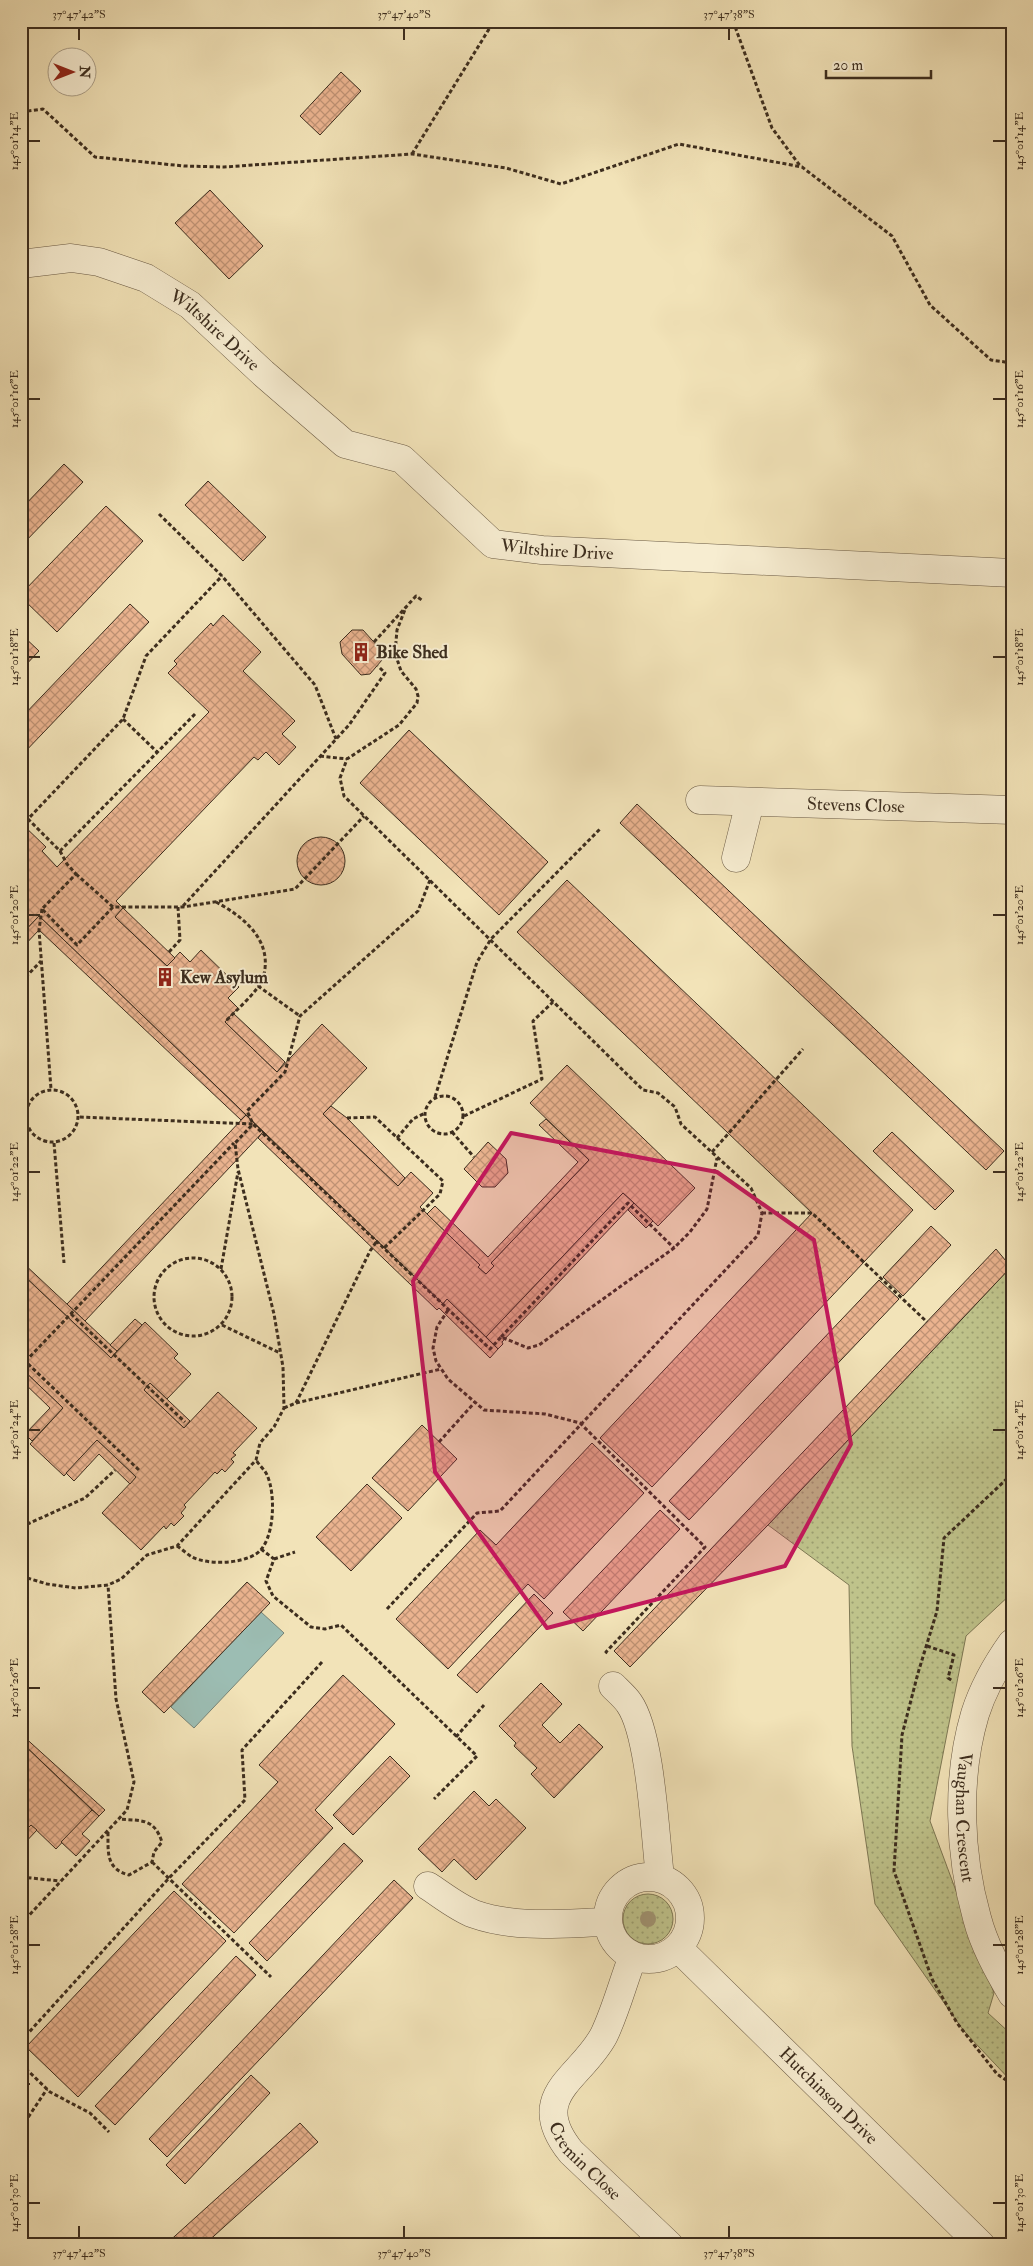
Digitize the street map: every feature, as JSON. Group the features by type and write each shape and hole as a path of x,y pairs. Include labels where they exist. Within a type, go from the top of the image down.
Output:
{"street":[{"name":"Wiltshire Drive","path":"21,264 71,258 99,262 146,278 190,305 345,444 402,459 493,544 542,550 1012,573"},
{"name":"Stevens Close","path":"700,800 1012,810"},
{"path":"736,858 750,802"},
{"name":"Vaughan Crescent","path":"1012,1643 990,1678 976,1712 968,1742 964,1774 965,1846 969,1886 977,1919 988,1948 1012,1994"},
{"path":"613,1686 630,1703 639,1724 646,1754 660,1878"},
{"path":"639,1877 660,1878 679,1888 687,1900 690,1914 688,1933 678,1948 655,1959 641,1959 633,1956 616,1942 608,1922 609,1907 613,1896 620,1888 639,1877"},
{"path":"428,1886 472,1914 496,1920 531,1924 608,1922"},
{"name":"Hutchinson Drive","path":"678,1948 980,2245"},
{"name":"Cremin Close","path":"633,1956 604,2035 594,2052 559,2090 554,2109 555,2127 571,2152 669,2245"}],"path":[{"path":"412,154 494,21"},
{"path":"733,21 772,128 802,167 892,236 930,305 991,360 1012,363"},
{"path":"21,112 43,109 95,157 184,166 224,167 412,154 506,168 561,184 679,144 802,167"},
{"path":"158,514 222,576 315,685 336,739"},
{"path":"28,819 123,719 146,656 222,576"},
{"path":"374,642 416,596 423,601"},
{"path":"387,1609 476,1513 500,1511 758,1234 762,1213 751,1188 681,1124 675,1107 658,1093 643,1090 344,796 340,778 347,760 399,725 417,703 416,689 401,671 395,653 397,630 406,607"},
{"path":"183,906 349,725 385,673 378,666"},
{"path":"60,851 195,714"},
{"path":"123,719 157,752"},
{"path":"320,756 347,760"},
{"path":"21,813 60,851 67,864 76,874 113,908"},
{"path":"42,909 77,944 113,908 183,906 295,889 364,816"},
{"path":"435,1097 445,1095 454,1098 461,1106 464,1116 460,1126 452,1132 443,1134 433,1131 427,1123 425,1113 428,1104 435,1097 476,962 491,940 601,828"},
{"path":"51,1089 39,930 42,909 76,874"},
{"path":"430,880 418,911 300,1016 285,1072 247,1111 253,1124 490,1349 628,1203 674,1248"},
{"path":"216,901 237,913 255,930 263,946 263,978 225,1022"},
{"path":"169,952 180,940 178,906"},
{"path":"21,982 42,960"},
{"path":"258,986 300,1016"},
{"path":"464,1116 542,1079 533,1021 553,1002"},
{"path":"712,1152 803,1049"},
{"path":"51,1089 61,1091 74,1101 78,1117 76,1126 71,1133 54,1143 40,1138 33,1133 24,1115 30,1101 36,1095 51,1089"},
{"path":"397,1138 413,1118 425,1113"},
{"path":"78,1117 253,1124"},
{"path":"347,1118 375,1117 443,1181 440,1194 384,1248"},
{"path":"21,1366 253,1124"},
{"path":"452,1132 474,1158"},
{"path":"54,1143 64,1263"},
{"path":"21,1576 48,1584 76,1588 108,1585 132,1571 147,1555 177,1546 256,1460 260,1443 274,1427 284,1408 281,1353 274,1314 238,1169 234,1143"},
{"path":"500,1337 528,1348 539,1345 674,1248 708,1210 717,1158"},
{"path":"221,1269 238,1169"},
{"path":"762,1213 812,1213 927,1322"},
{"path":"296,1403 370,1251 377,1242"},
{"path":"182,1258 204,1258 221,1269 232,1286 232,1307 222,1325 204,1336 183,1336 165,1326 154,1308 154,1287 164,1269 182,1258"},
{"path":"448,1310 437,1327 433,1348 436,1361 448,1379 484,1410 545,1414 580,1423 704,1547 606,1652 612,1657"},
{"path":"71,1314 185,1422"},
{"path":"222,1325 281,1353"},
{"path":"21,1378 26,1362"},
{"path":"26,1362 140,1471"},
{"path":"284,1408 296,1403 442,1369"},
{"path":"439,1442 475,1402"},
{"path":"177,1546 192,1557 204,1561 240,1559 256,1554 261,1549 266,1542 272,1518 272,1496 267,1475 256,1460"},
{"path":"21,1527 85,1498 115,1470"},
{"path":"261,1549 274,1559"},
{"path":"274,1559 295,1552"},
{"path":"274,1559 266,1581 273,1596 311,1627 325,1629 341,1625 476,1756 434,1799"},
{"path":"21,1924 127,1810 134,1782 116,1699 108,1585"},
{"path":"927,1646 954,1655 948,1678 983,1695"},
{"path":"21,2040 169,1878 245,1800 242,1750 323,1661"},
{"path":"456,1737 484,1705"},
{"path":"108,1831 110,1862 118,1872 129,1875 152,1862 154,1852 162,1842 158,1829 147,1821 119,1819"},
{"path":"152,1862 271,1977"},
{"path":"21,1877 61,1881"},
{"path":"21,2064 48,2090 90,2113 109,2132"},
{"path":"21,2128 48,2090"}],"highlighted area":[{"path":"511,1133 717,1172 814,1240 851,1444 785,1566 547,1628 435,1472 413,1281"}],"green space":[{"path":"1011,1267 1012,1593 966,1636 930,1821 994,1993 988,2013 1012,2035 1012,2082 963,2030 875,1904 852,1746 849,1585 768,1525"},
{"path":"643,1894 653,1894 666,1901 673,1914 673,1924 666,1937 653,1944 643,1944 634,1940 627,1933 623,1924 623,1914 627,1905 634,1898"}],"water":[{"path":"261,1612 284,1633 194,1728 171,1707"}],"building":[{"path":"341,72 361,91 320,135 300,116"},
{"path":"210,190 263,246 229,279 175,223"},
{"path":"64,464 83,482 21,546 21,509"},
{"path":"208,481 266,537 243,561 185,505"},
{"path":"106,506 143,541 57,632 21,597 21,594"},
{"path":"130,604 149,622 21,756 21,718"},
{"name":"Kew Asylum","path":"223,615 261,652 243,671 295,721 282,734 296,747 279,765 266,752 258,760 254,757 116,901 123,908 115,917 167,966 180,952 190,962 201,950 239,987 228,998 238,1008 225,1022 277,1072 322,1024 367,1068 323,1114 398,1186 411,1172 433,1193 420,1207 480,1265 478,1267 486,1274 494,1266 491,1263 589,1160 530,1103 567,1065 695,1188 658,1226 623,1193 486,1337 447,1299 443,1304 39,916 21,935 21,823 46,847 42,851 57,867 209,712 168,673 177,664 174,661 211,623 213,626"},
{"name":"Bike Shed","path":"352,630 363,630 381,650 382,660 370,674 361,675 342,654 340,642"},
{"path":"21,634 39,651 21,670"},
{"path":"409,730 548,862 499,915 360,783"},
{"path":"637,804 1004,1151 986,1170 620,823"},
{"path":"321,837 330,839 338,844 343,852 345,861 343,870 338,878 330,883 321,885 312,883 304,878 299,870 297,861 299,852 304,844 312,839"},
{"path":"567,880 913,1210 652,1487 600,1438 812,1213 517,932"},
{"path":"123,908 175,958 167,966 115,917"},
{"path":"39,916 246,1115 241,1120 39,930 21,949 21,935"},
{"path":"233,1013 285,1062 277,1072 225,1022"},
{"path":"331,1106 347,1118 405,1178 398,1186 323,1114"},
{"path":"246,1115 263,1132 85,1321 67,1304"},
{"path":"546,1119 589,1160 491,1263 494,1266 486,1274 478,1267 480,1265 427,1214 435,1206 488,1257 578,1162 539,1125"},
{"path":"263,1132 443,1304 447,1299 498,1349 490,1358 439,1308 437,1310 258,1138"},
{"path":"892,1132 954,1191 935,1210 873,1151"},
{"path":"488,1142 506,1159 508,1173 495,1187 482,1187 464,1169"},
{"path":"623,1193 634,1203 502,1342 503,1344 498,1349 486,1337"},
{"path":"634,1203 653,1221 646,1228 628,1210"},
{"path":"931,1226 951,1245 903,1296 883,1277"},
{"path":"996,1249 1011,1267 768,1525 630,1667 614,1651"},
{"path":"21,1261 117,1351 111,1358 21,1273"},
{"path":"21,1273 111,1358 145,1322 178,1354 174,1358 191,1374 167,1399 150,1383 144,1390 184,1428 218,1392 257,1428 233,1453 236,1455 231,1459 234,1462 225,1472 222,1469 217,1474 215,1472 184,1505 186,1507 181,1513 184,1516 174,1526 171,1523 166,1529 164,1526 141,1550 102,1513 136,1477 97,1440 64,1476 30,1444 63,1408 21,1368"},
{"path":"879,1280 899,1299 689,1520 669,1501"},
{"path":"135,1319 142,1325 117,1351 110,1345"},
{"path":"21,1368 63,1408 32,1441 25,1434 50,1408 21,1380"},
{"path":"150,1383 190,1421 184,1428 144,1390"},
{"path":"422,1425 457,1459 408,1511 372,1478"},
{"path":"97,1440 136,1477 130,1484 99,1454 74,1481 66,1473"},
{"path":"592,1443 644,1493 544,1599 528,1584 448,1669 396,1619 480,1530 496,1545"},
{"path":"367,1484 402,1518 351,1571 316,1537"},
{"path":"660,1510 680,1529 583,1631 563,1612"},
{"path":"247,1582 270,1603 164,1713 142,1692"},
{"path":"534,1594 553,1613 477,1693 457,1675"},
{"path":"343,1675 395,1724 315,1810 333,1828 234,1933 182,1884 278,1782 259,1765"},
{"path":"541,1683 562,1704 542,1725 560,1743 579,1724 603,1747 554,1798 531,1774 537,1768 514,1746 516,1743 499,1726"},
{"path":"21,1734 105,1810 99,1816 21,1742"},
{"path":"21,1742 92,1810 56,1849 31,1825 21,1835"},
{"path":"390,1756 410,1776 353,1835 333,1815"},
{"path":"474,1791 489,1806 496,1799 526,1828 476,1880 454,1859 442,1872 418,1849"},
{"path":"92,1810 99,1816 82,1834 90,1841 76,1856 61,1842"},
{"path":"31,1825 37,1830 21,1847 21,1835"},
{"path":"344,1843 363,1861 267,1961 249,1943"},
{"path":"394,1880 413,1898 167,2157 149,2139"},
{"path":"174,1891 226,1941 78,2097 26,2047"},
{"path":"236,1956 256,1975 115,2125 95,2106"},
{"path":"251,2075 270,2093 185,2184 166,2165"},
{"path":"21,2076 30,2084 21,2093"},
{"path":"300,2123 318,2142 204,2245 165,2245"}],"place":[{"name":"Bike Shed","path":"361,652"},
{"name":"Kew Asylum","path":"165,977"}]}
